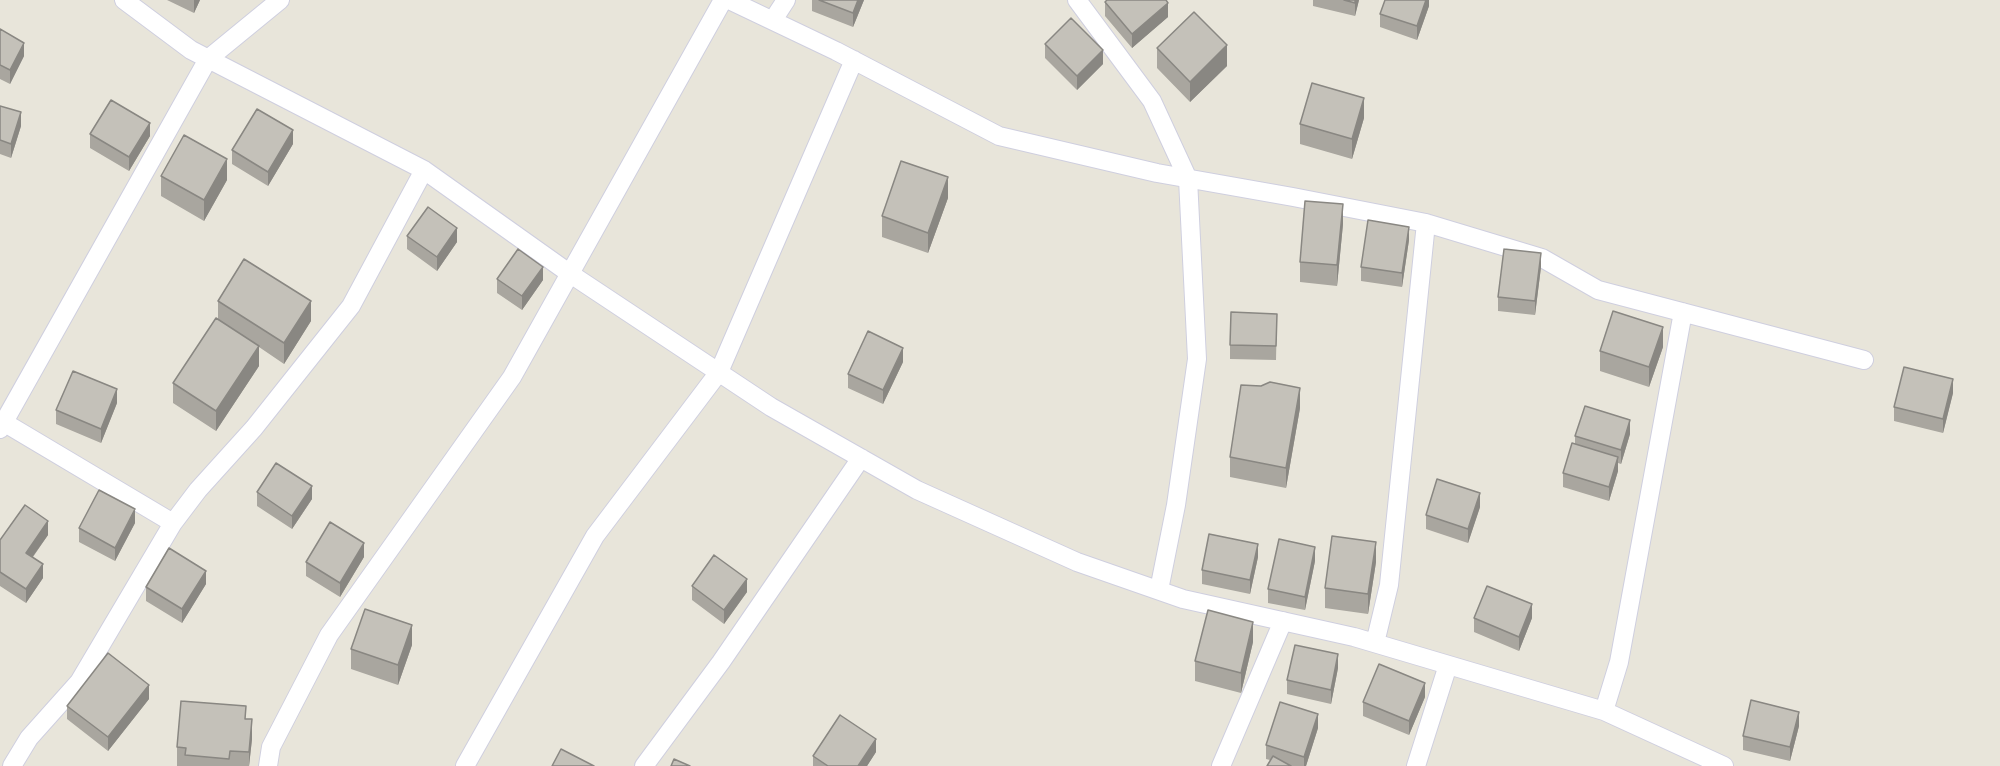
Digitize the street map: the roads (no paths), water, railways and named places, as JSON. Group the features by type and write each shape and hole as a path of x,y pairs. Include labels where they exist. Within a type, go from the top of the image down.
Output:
{"street":[{"path":"124,0 191,50 424,170 569,273 771,407 917,490 1077,562 1183,599 1375,643 1604,711 1724,766"},
{"path":"173,523 1,424 208,58 280,0"},
{"path":"268,766 272,747 329,636 512,377 723,0"},
{"path":"729,0 854,60 999,136 1188,179 1426,223 1542,258 1598,290 1864,360"},
{"path":"773,20 786,0"},
{"path":"1077,0 1152,101 1188,179 1197,359 1176,505 1159,590"},
{"path":"465,766 595,536 719,372 854,60"},
{"path":"12,766 29,738 79,682 173,523 198,490 254,428 351,306 424,170"},
{"path":"1375,643 1389,585 1426,223"},
{"path":"1604,711 1619,662 1683,312"},
{"path":"644,766 721,662 861,458"},
{"path":"1221,766 1284,621"},
{"path":"1416,766 1448,665"}]}
